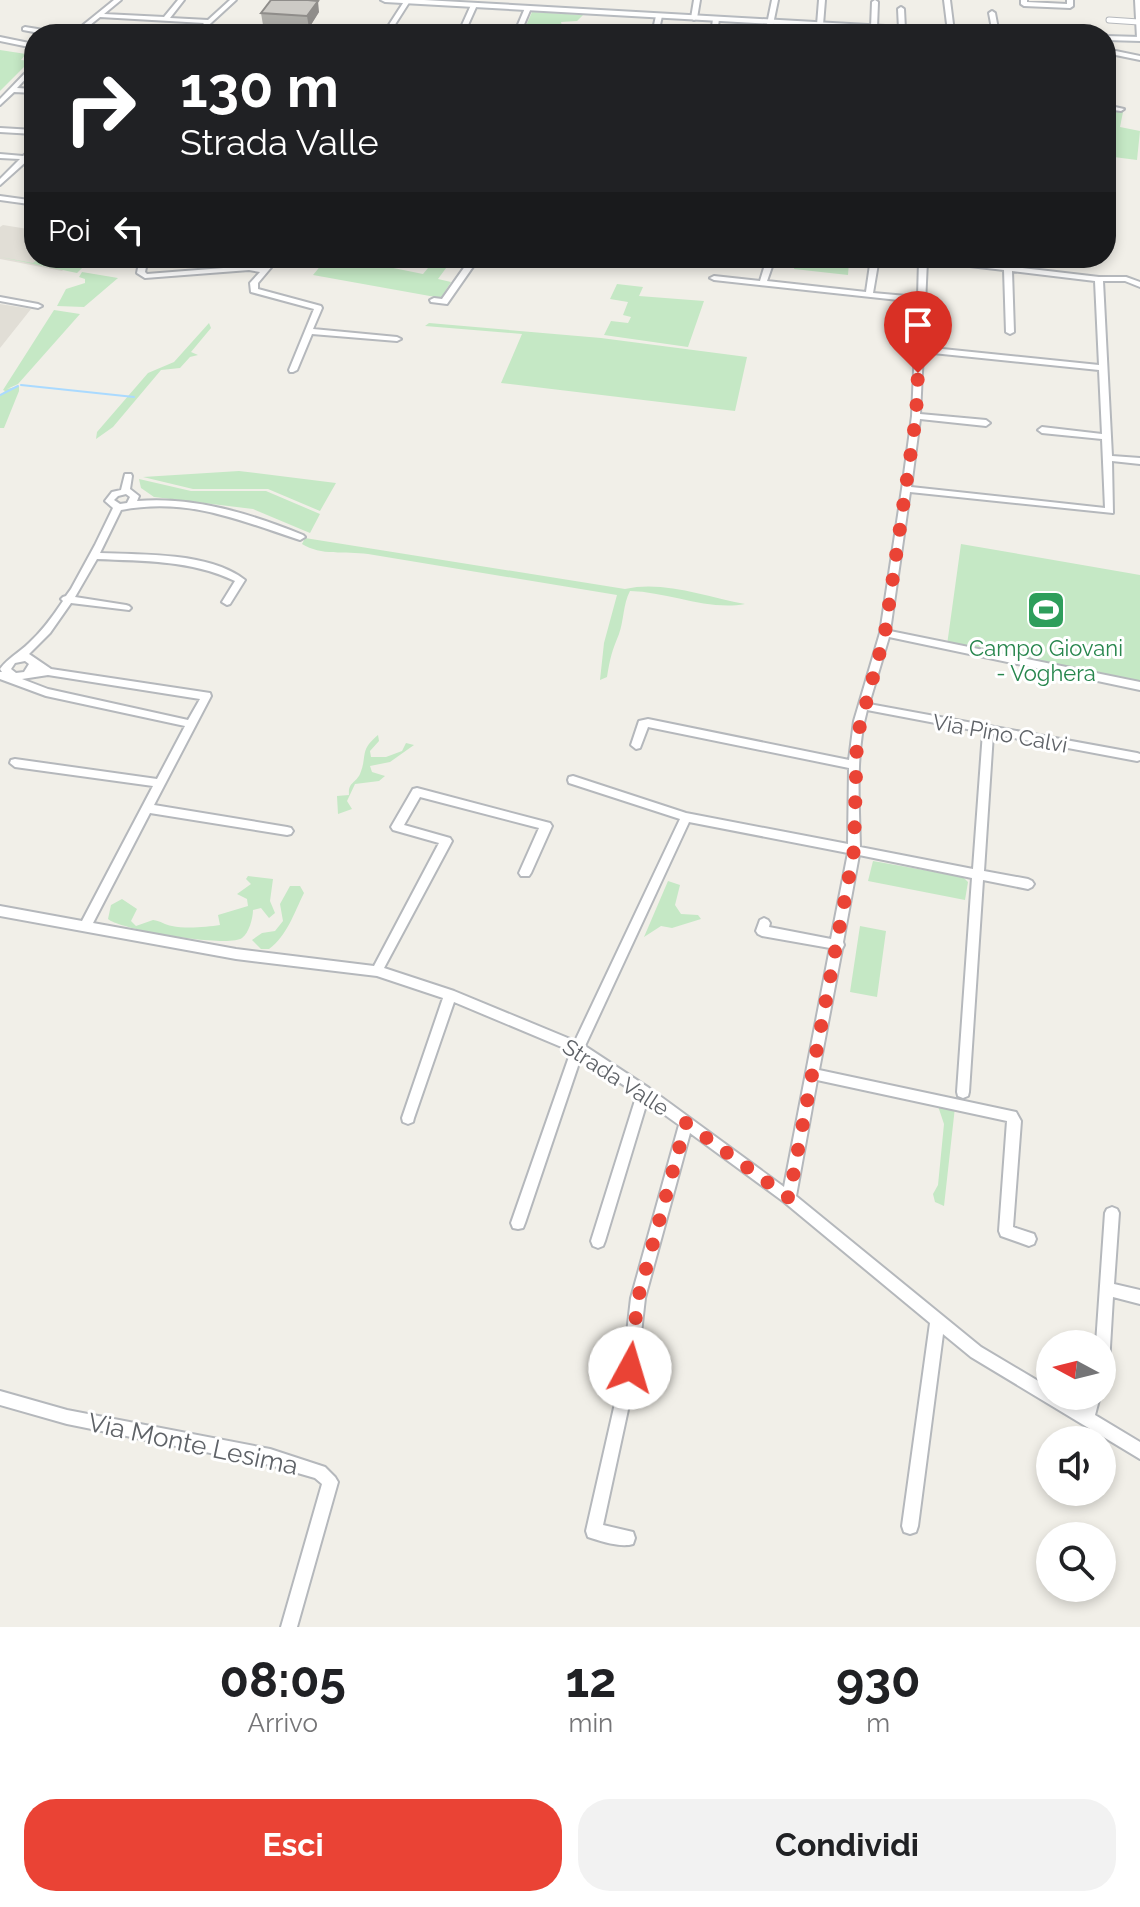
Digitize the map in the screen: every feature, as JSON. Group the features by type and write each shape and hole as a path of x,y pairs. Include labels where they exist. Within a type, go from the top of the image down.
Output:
{"main road":[{"path":"385,0 804,24"},
{"path":"1116,38 1140,38"}],"street":[{"path":"87,24 118,0"},
{"path":"166,19 181,0"},
{"path":"98,15 209,22 233,0"},
{"path":"694,18 697,0"},
{"path":"772,22 775,0"},
{"path":"820,24 822,0"},
{"path":"947,0 951,24"},
{"path":"1024,0 1024,4 1070,6 1070,0"},
{"path":"1138,0 1140,38"},
{"path":"392,24 407,1"},
{"path":"874,24 875,2"},
{"path":"465,24 474,5"},
{"path":"521,24 528,8"},
{"path":"901,9 902,24"},
{"path":"992,13 993,24"},
{"path":"657,24 659,16"},
{"path":"715,24 716,19"},
{"path":"1109,20 1139,22"},
{"path":"0,39 24,44"},
{"path":"1116,53 1140,58"},
{"path":"0,103 24,77"},
{"path":"12,90 24,91"},
{"path":"1116,108 1121,109"},
{"path":"0,130 24,131"},
{"path":"0,156 24,158"},
{"path":"0,183 24,163"},
{"path":"0,198 24,201"},
{"path":"142,268 141,274 145,276 249,268 265,270"},
{"path":"434,300 444,302 468,268"},
{"path":"763,282 768,268"},
{"path":"869,294 873,268"},
{"path":"789,1198 854,850 854,765 863,706 885,633 906,489 916,416 923,268"},
{"path":"1010,332 1008,268 1099,279 1126,279 1140,285"},
{"path":"265,270 254,283 257,292 318,308 293,370"},
{"path":"714,278 922,300"},
{"path":"906,489 1110,511 1099,279"},
{"path":"0,299 38,306"},
{"path":"310,331 397,339"},
{"path":"919,349 1103,368"},
{"path":"916,416 986,423"},
{"path":"1042,430 1106,437"},
{"path":"1107,458 1140,461"},
{"path":"125,491 128,476"},
{"path":"125,491 133,500"},
{"path":"118,507 111,505 110,498 125,491"},
{"path":"10,674 17,658 37,641 95,556 118,507 133,500 241,515 300,537"},
{"path":"95,556 190,563 219,570 240,580 227,602"},
{"path":"66,599 126,608"},
{"path":"885,633 1140,686"},
{"path":"34,662 37,641"},
{"path":"17,658 34,662 52,672"},
{"path":"10,674 34,662"},
{"path":"10,674 52,672 206,696 85,927"},
{"path":"10,674 191,724"},
{"name":"Via Pino Calvi","path":"863,706 1137,757"},
{"path":"636,745 643,724 648,723 854,765"},
{"path":"963,1092 988,730"},
{"path":"15,763 159,783"},
{"path":"573,780 686,817 1028,884"},
{"path":"377,971 446,841 397,827 417,792 546,826 525,873"},
{"path":"146,808 287,831"},
{"path":"518,1223 578,1048 686,817"},
{"name":"Strada Valle","path":"0,911 236,954 377,971 450,995 578,1048 789,1198 976,1352 1140,1451"},
{"path":"764,923 762,931 838,945"},
{"path":"408,1118 450,995"},
{"path":"814,1074 1011,1116 1014,1121 1006,1231 1029,1239"},
{"path":"598,1241 644,1092"},
{"path":"627,1538 594,1531 630,1368 638,1298 686,1123"},
{"path":"1104,1330 1112,1213"},
{"path":"1107,1289 1140,1297"},
{"path":"910,1526 937,1321"},
{"name":"Via Monte Lesima","path":"0,1398 67,1417 270,1457 320,1472 330,1482 289,1627"},
{"path":"1087,1418 1089,1410"}],"shaded area":[{"path":"0,227 24,228 24,264 0,259"},
{"path":"0,304 31,309 0,348"}],"green space":[{"path":"532,12 583,15 577,21 562,24 527,24"},
{"path":"0,50 24,54 21,60 24,60 24,67 0,91"},
{"path":"1116,111 1123,112 1120,127 1140,131 1137,160 1116,157"},
{"path":"53,268 82,268 77,273"},
{"path":"319,268 393,268 423,274 428,268 446,268 438,279 451,282 441,298 313,275"},
{"path":"794,268 849,268 848,275"},
{"path":"82,272 118,278 84,307 57,306 66,289 85,283 85,279 79,277"},
{"path":"617,284 643,287 639,296 704,301 688,347 604,335 611,321 628,323 631,317 623,315 628,302 610,299"},
{"path":"54,310 80,314 18,384 7,389 19,386 4,428 0,428 0,396"},
{"path":"209,323 211,328 191,352 198,355 190,357 180,368 161,370 113,427 96,439 97,432 148,373 174,362"},
{"path":"429,323 601,338 747,357 735,411 501,383 522,334 425,326"},
{"path":"239,471 336,483 320,511 268,489 193,489 143,477"},
{"path":"139,479 191,491 266,491 320,514 310,533 253,509 154,497 141,488"},
{"path":"305,538 625,589 654,587 685,590 745,604 717,605 630,591 607,677 600,680 604,643 617,595 368,554 317,550 302,544"},
{"name":"Campo Giovani - Voghera","path":"961,544 1140,575 1140,684 947,645"},
{"path":"378,735 379,741 370,751 371,757 386,757 402,751 406,743 414,745 390,762 370,766 372,772 385,776 379,781 355,784 347,801 352,809 338,814 337,796 349,795 351,785 360,774 366,749"},
{"path":"873,861 963,877 968,882 965,900 868,881"},
{"path":"248,876 273,879 270,901 275,913 269,918 261,908 253,910 247,933 233,941 175,936 132,928 108,919 111,905 122,899 137,909 131,921 136,926 153,920 184,927 220,925 218,915 248,906 247,899 237,894 251,884 246,879"},
{"path":"668,881 680,885 675,905 681,914 698,915 701,919 672,928 661,926 644,937"},
{"path":"290,886 300,886 304,893 290,924 269,949 261,949 252,940 262,933 275,931 283,921 280,904"},
{"path":"860,926 886,931 877,997 850,992"},
{"path":"937,1103 955,1107 944,1206 935,1202 933,1194 938,1185 944,1124"}],"building":[{"path":"271,0 318,1 307,16 261,13"}],"waterway":[{"path":"21,385 134,397"},
{"path":"0,395 18,386"}],"place":[{"name":"Campo Giovani - Voghera","path":"1046,610"}],"route":[{"path":"630,1368 638,1298 686,1123 789,1198 854,850 854,765 859,721 885,633 916,416 918,373"}]}
